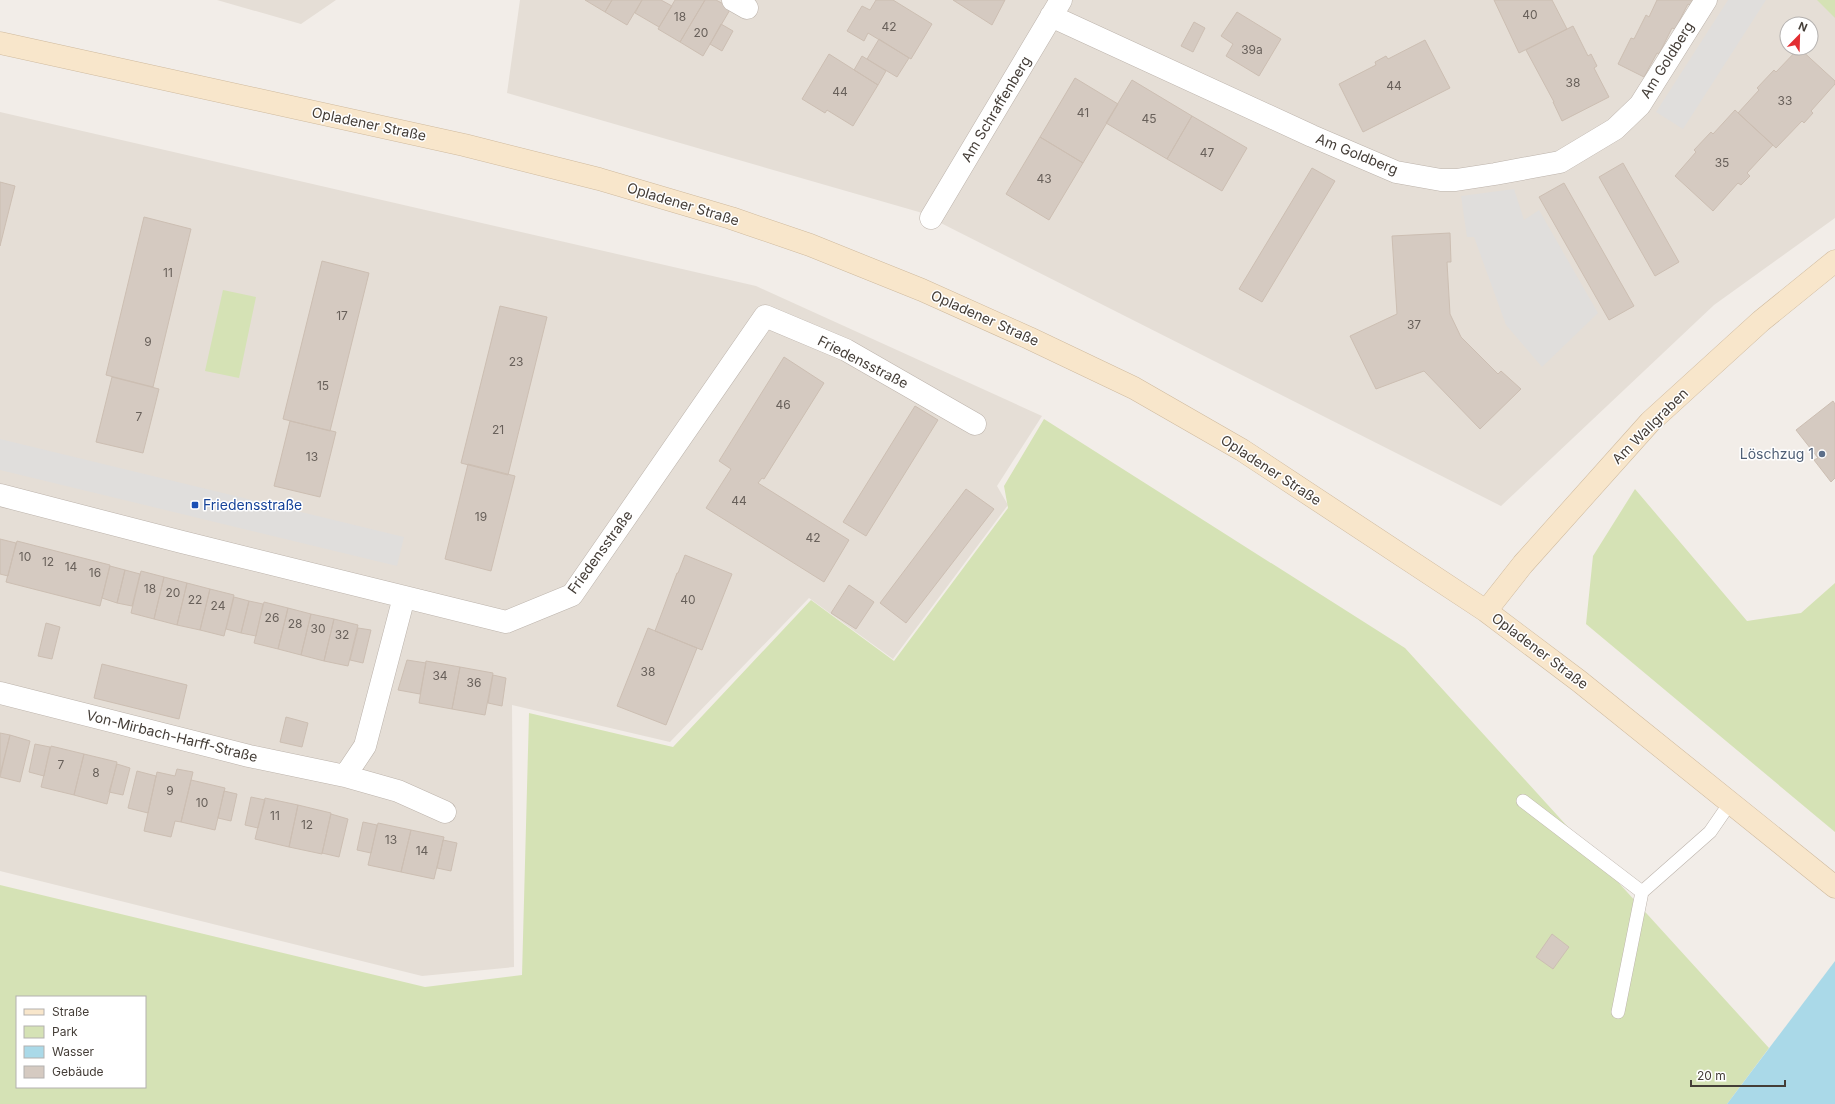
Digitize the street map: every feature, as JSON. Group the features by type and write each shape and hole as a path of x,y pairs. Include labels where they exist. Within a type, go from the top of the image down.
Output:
{"main road":[{"name":"Opladener Straße","path":"0,43 464,145 599,179 731,218 810,244 930,293 1030,338 1134,388 1242,450 1486,611 1579,681 1835,887"},
{"name":"Am Wallgraben","path":"1486,611 1523,564 1650,422 1761,321 1835,261"}],"street":[{"name":"Am Goldberg","path":"1056,8 1312,136 1396,172 1441,180 1456,180 1560,162 1615,129 1640,105 1706,0"},
{"name":"Am Schraffenberg","path":"931,218 1056,8"},
{"name":"Friedensstraße","path":"0,495 182,542 506,622 572,595 765,316 846,350 975,424"},
{"path":"345,776 365,746 404,596"},
{"name":"Von-Mirbach-Harff-Straße","path":"0,694 249,756 345,776 398,791 445,812"}],"lane":[{"path":"1523,801 1642,892"},
{"path":"1618,1012 1642,892 1710,832 1730,803"}],"shaded area":[{"path":"217,0 336,0 301,24"},
{"path":"520,0 1835,0 1835,218 1714,305 1501,506 919,212 507,93"},
{"path":"1728,0 1766,0 1683,129 1656,112"},
{"path":"0,112 756,286 1042,416 997,486 1008,505 893,659 809,598 670,742 512,705 514,967 422,976 0,871"},
{"path":"1514,189 1524,220 1539,210 1598,313 1542,367 1506,325 1474,237 1467,237 1461,196"},
{"path":"0,439 404,537 397,566 0,470"}],"green space":[{"path":"1817,0 1835,0 1835,18"},
{"path":"223,290 256,297 239,378 205,371"},
{"path":"1044,419 1405,648 1769,1048 1727,1104 0,1104 0,885 425,987 522,975 529,713 673,747 811,600 894,661 1008,508 1004,486"},
{"path":"1635,489 1747,621 1801,613 1835,583 1835,832 1586,624 1593,556"}],"water":[{"path":"1835,961 1835,1104 1727,1104"}],"building":[{"path":"585,0 612,0 605,12"},
{"path":"612,0 642,0 627,25 605,12"},
{"path":"642,0 661,0 672,6 659,27 635,13"},
{"path":"675,0 705,0 680,42 658,29"},
{"path":"705,0 716,0 731,8 703,56 680,42"},
{"path":"876,0 893,0 932,24 911,59 868,33 864,41 847,31 862,6 870,10"},
{"path":"953,0 1005,0 992,25"},
{"path":"1494,0 1552,0 1567,29 1519,53"},
{"path":"1657,0 1693,0 1690,5 1688,4 1675,29 1672,28 1659,54 1657,53 1644,77 1618,64 1631,38 1634,39 1646,15 1649,17"},
{"path":"1237,12 1281,39 1259,76 1226,56 1233,44 1221,36"},
{"path":"1194,22 1205,28 1193,52 1181,46"},
{"path":"721,24 733,31 722,51 710,44"},
{"path":"1573,26 1588,56 1591,54 1597,66 1594,68 1609,97 1562,121 1554,102 1526,50"},
{"path":"879,39 909,58 897,77 867,59"},
{"path":"1425,40 1450,88 1363,132 1339,84 1376,65 1375,62 1386,56 1388,59"},
{"path":"829,54 878,85 853,126 827,110 825,113 802,99"},
{"path":"862,56 886,71 878,85 854,70"},
{"path":"1791,56 1808,56 1835,81 1835,84 1811,111 1813,113 1804,123 1802,121 1776,148 1738,113 1759,90 1757,88 1774,70 1776,72"},
{"path":"1075,78 1118,104 1083,163 1040,137"},
{"path":"1132,80 1192,116 1167,159 1106,123"},
{"path":"1735,110 1773,145 1747,173 1750,176 1741,185 1738,183 1713,211 1675,176 1696,152 1694,150 1711,132 1713,134"},
{"path":"1192,116 1247,148 1222,191 1167,159"},
{"path":"1040,137 1083,163 1049,220 1006,194"},
{"path":"1623,163 1679,262 1655,276 1599,177"},
{"path":"1312,168 1335,181 1262,302 1239,289"},
{"path":"0,182 15,186 0,246"},
{"path":"1564,183 1634,306 1609,320 1539,197"},
{"path":"144,217 191,229 153,387 106,375"},
{"path":"1450,233 1451,262 1447,262 1450,314 1461,337 1498,374 1501,371 1521,389 1480,429 1424,371 1376,389 1350,336 1397,314 1392,236"},
{"path":"322,261 369,273 330,431 283,419"},
{"path":"500,306 547,317 508,475 461,463"},
{"path":"784,357 824,383 764,479 762,478 758,483 849,540 824,582 706,508 731,469 719,461"},
{"path":"112,377 159,389 143,453 96,442"},
{"path":"1833,401 1835,404 1835,478 1831,482 1814,460 1818,458 1796,430"},
{"path":"915,406 938,420 866,536 843,522"},
{"path":"290,421 336,432 320,497 274,486"},
{"path":"468,464 515,476 491,571 445,559"},
{"path":"966,489 994,509 906,623 880,603"},
{"path":"0,539 16,543 8,576 0,574"},
{"path":"17,541 110,565 100,606 6,582"},
{"path":"685,555 732,574 702,650 655,631"},
{"path":"110,566 125,570 117,603 102,598"},
{"path":"125,570 140,574 132,606 117,603"},
{"path":"141,571 164,577 154,619 131,613"},
{"path":"164,577 187,583 177,625 154,619"},
{"path":"187,583 210,589 200,630 177,625"},
{"path":"849,585 874,602 856,629 831,613"},
{"path":"210,589 234,595 224,636 200,630"},
{"path":"234,597 249,601 241,633 226,629"},
{"path":"249,601 263,604 256,636 241,633"},
{"path":"264,602 288,608 278,649 254,643"},
{"path":"288,608 311,614 301,655 278,649"},
{"path":"311,614 334,619 324,661 301,655"},
{"path":"334,619 358,625 348,666 324,661"},
{"path":"46,623 60,627 52,659 38,656"},
{"path":"358,628 371,630 363,663 350,660"},
{"path":"648,628 697,648 666,725 617,706"},
{"path":"407,660 426,663 420,694 398,690"},
{"path":"426,661 460,667 452,709 419,703"},
{"path":"102,664 187,685 179,719 94,698"},
{"path":"460,667 493,673 485,715 452,709"},
{"path":"493,675 506,678 502,706 488,703"},
{"path":"286,717 308,723 302,747 280,742"},
{"path":"0,733 10,735 0,774"},
{"path":"10,735 30,741 20,782 0,777"},
{"path":"35,744 50,747 44,776 29,772"},
{"path":"51,746 84,754 74,795 41,787"},
{"path":"84,754 117,762 107,804 74,795"},
{"path":"117,764 130,768 123,795 109,792"},
{"path":"177,769 193,772 181,822 175,821 171,837 144,831 157,772 175,776"},
{"path":"137,771 156,776 148,813 128,808"},
{"path":"191,780 225,788 215,830 181,822"},
{"path":"224,791 237,794 231,821 218,818"},
{"path":"251,797 265,800 258,828 245,825"},
{"path":"265,798 298,805 289,847 255,839"},
{"path":"298,805 331,813 322,854 289,847"},
{"path":"331,814 348,819 339,857 322,853"},
{"path":"363,822 377,825 371,853 357,850"},
{"path":"378,823 411,830 401,872 368,865"},
{"path":"411,830 444,837 434,879 401,872"},
{"path":"443,840 457,843 451,871 437,868"},
{"path":"1552,934 1569,947 1553,969 1536,957"}],"place":[{"name":"Löschzug 1","path":"1822,454"},
{"name":"Friedensstraße","path":"195,505"}]}
